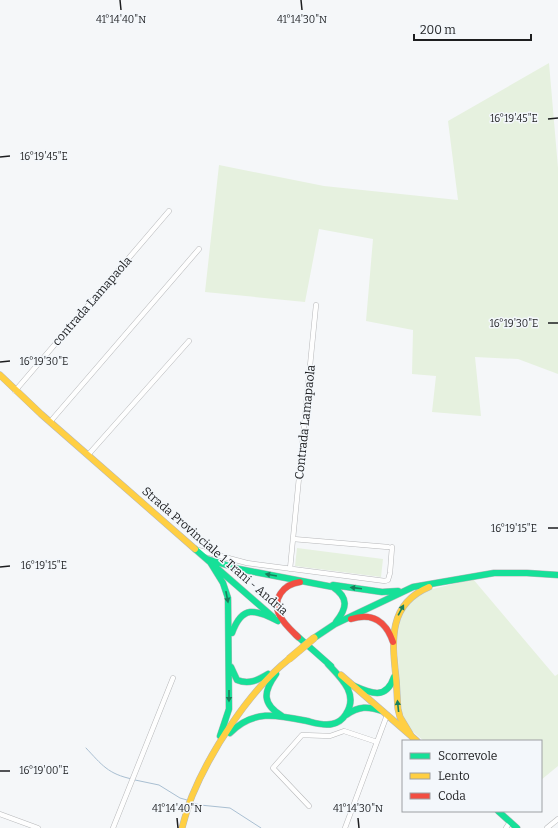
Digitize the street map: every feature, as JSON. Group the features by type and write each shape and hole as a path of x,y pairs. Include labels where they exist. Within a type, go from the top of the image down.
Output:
{"main road":[{"name":"Strada Provinciale 1 Trani - Andria","path":"0,376 88,456 415,739"},
{"path":"209,560 239,569 333,587 340,591 344,597 345,604 342,613 335,624"},
{"path":"209,560 223,583 229,603 230,697 227,718 222,733 215,745 213,754"},
{"path":"318,584 392,592 446,581 494,574 527,573 558,575"},
{"path":"394,648 396,624 399,613 404,604 412,596 422,590 437,583 446,581"},
{"path":"298,637 278,613 278,598 282,590 289,585 296,582 310,582"},
{"path":"230,657 232,670 237,680 244,683 257,680 274,671 314,638 335,624 408,589"},
{"path":"229,641 236,622 243,614 250,612 262,612 278,621"},
{"path":"324,631 332,629 356,617 370,617 380,621 386,627 392,636 394,648 398,713 404,725 415,739"},
{"path":"286,718 272,710 267,703 266,696 270,684 287,661"},
{"path":"328,664 349,691 351,698 346,715"},
{"path":"182,828 192,796 213,754 245,705 274,671"},
{"path":"352,685 371,693 381,693 386,691 393,684 395,671"},
{"path":"218,747 231,732 245,720 262,716 330,725 342,720 354,709 364,706 371,707 384,713"},
{"path":"499,812 508,826 517,828"}],"street":[{"name":"contrada Lamapaola","path":"15,391 169,211"},
{"path":"50,422 199,249"},
{"name":"Contrada Lamapaola","path":"290,569 316,304"},
{"path":"88,456 189,341"},
{"path":"196,550 247,563 385,581 388,580 390,573 390,547 293,539"},
{"path":"113,828 173,678"},
{"path":"345,828 377,742 384,713"},
{"path":"309,806 273,768 300,736 305,734 330,736 344,731 377,742"},
{"path":"0,814 38,828"},
{"path":"547,828 558,819"}],"green space":[{"path":"549,63 558,168 558,374 518,359 475,357 481,416 432,412 436,376 412,374 413,330 366,321 373,239 319,229 305,302 205,292 219,165 324,186 458,200 448,121"},
{"path":"297,548 383,559 381,577 295,566"},
{"path":"473,579 555,676 558,674 558,766 542,779 542,740 423,740 410,729 400,711 397,629 404,609 413,597 425,591"}],"waterway":[{"path":"86,748 106,768 124,777 132,779"},
{"path":"135,780 159,785 180,798 187,800"},
{"path":"194,803 230,808 261,828"}],"traffic: fast":[{"path":"195,549 273,617"},
{"path":"207,559 239,569 333,587 342,595 345,603 340,617 336,622"},
{"path":"210,562 223,583 228,598 229,709 220,736"},
{"path":"314,638 335,624 413,587 494,573 558,575"},
{"path":"333,585 382,592 398,591"},
{"path":"232,633 240,618 250,612 263,614 278,621"},
{"path":"296,635 331,666"},
{"path":"230,733 239,725 248,720 266,716 286,717 329,725 336,723 345,716 350,700 347,687 328,664"},
{"path":"231,667 237,680 246,682 253,681 268,674"},
{"path":"276,674 269,686 267,697 271,707 282,716"},
{"path":"352,685 377,693 387,690 394,677"},
{"path":"346,715 359,708 372,708 382,711"},
{"path":"499,812 517,828"}],"traffic: slow":[{"path":"0,375 41,414 195,549"},
{"path":"412,737 400,717 398,709 394,637 399,613 406,603 416,594 429,587"},
{"path":"289,659 314,638"},
{"path":"182,828 192,796 200,778 233,722 260,687 289,659"},
{"path":"341,675 416,740"}],"traffic: jam":[{"path":"298,637 280,616 277,604 278,598 284,589 294,583 300,582"},
{"path":"351,619 365,617 377,620 386,629 393,642"}]}
